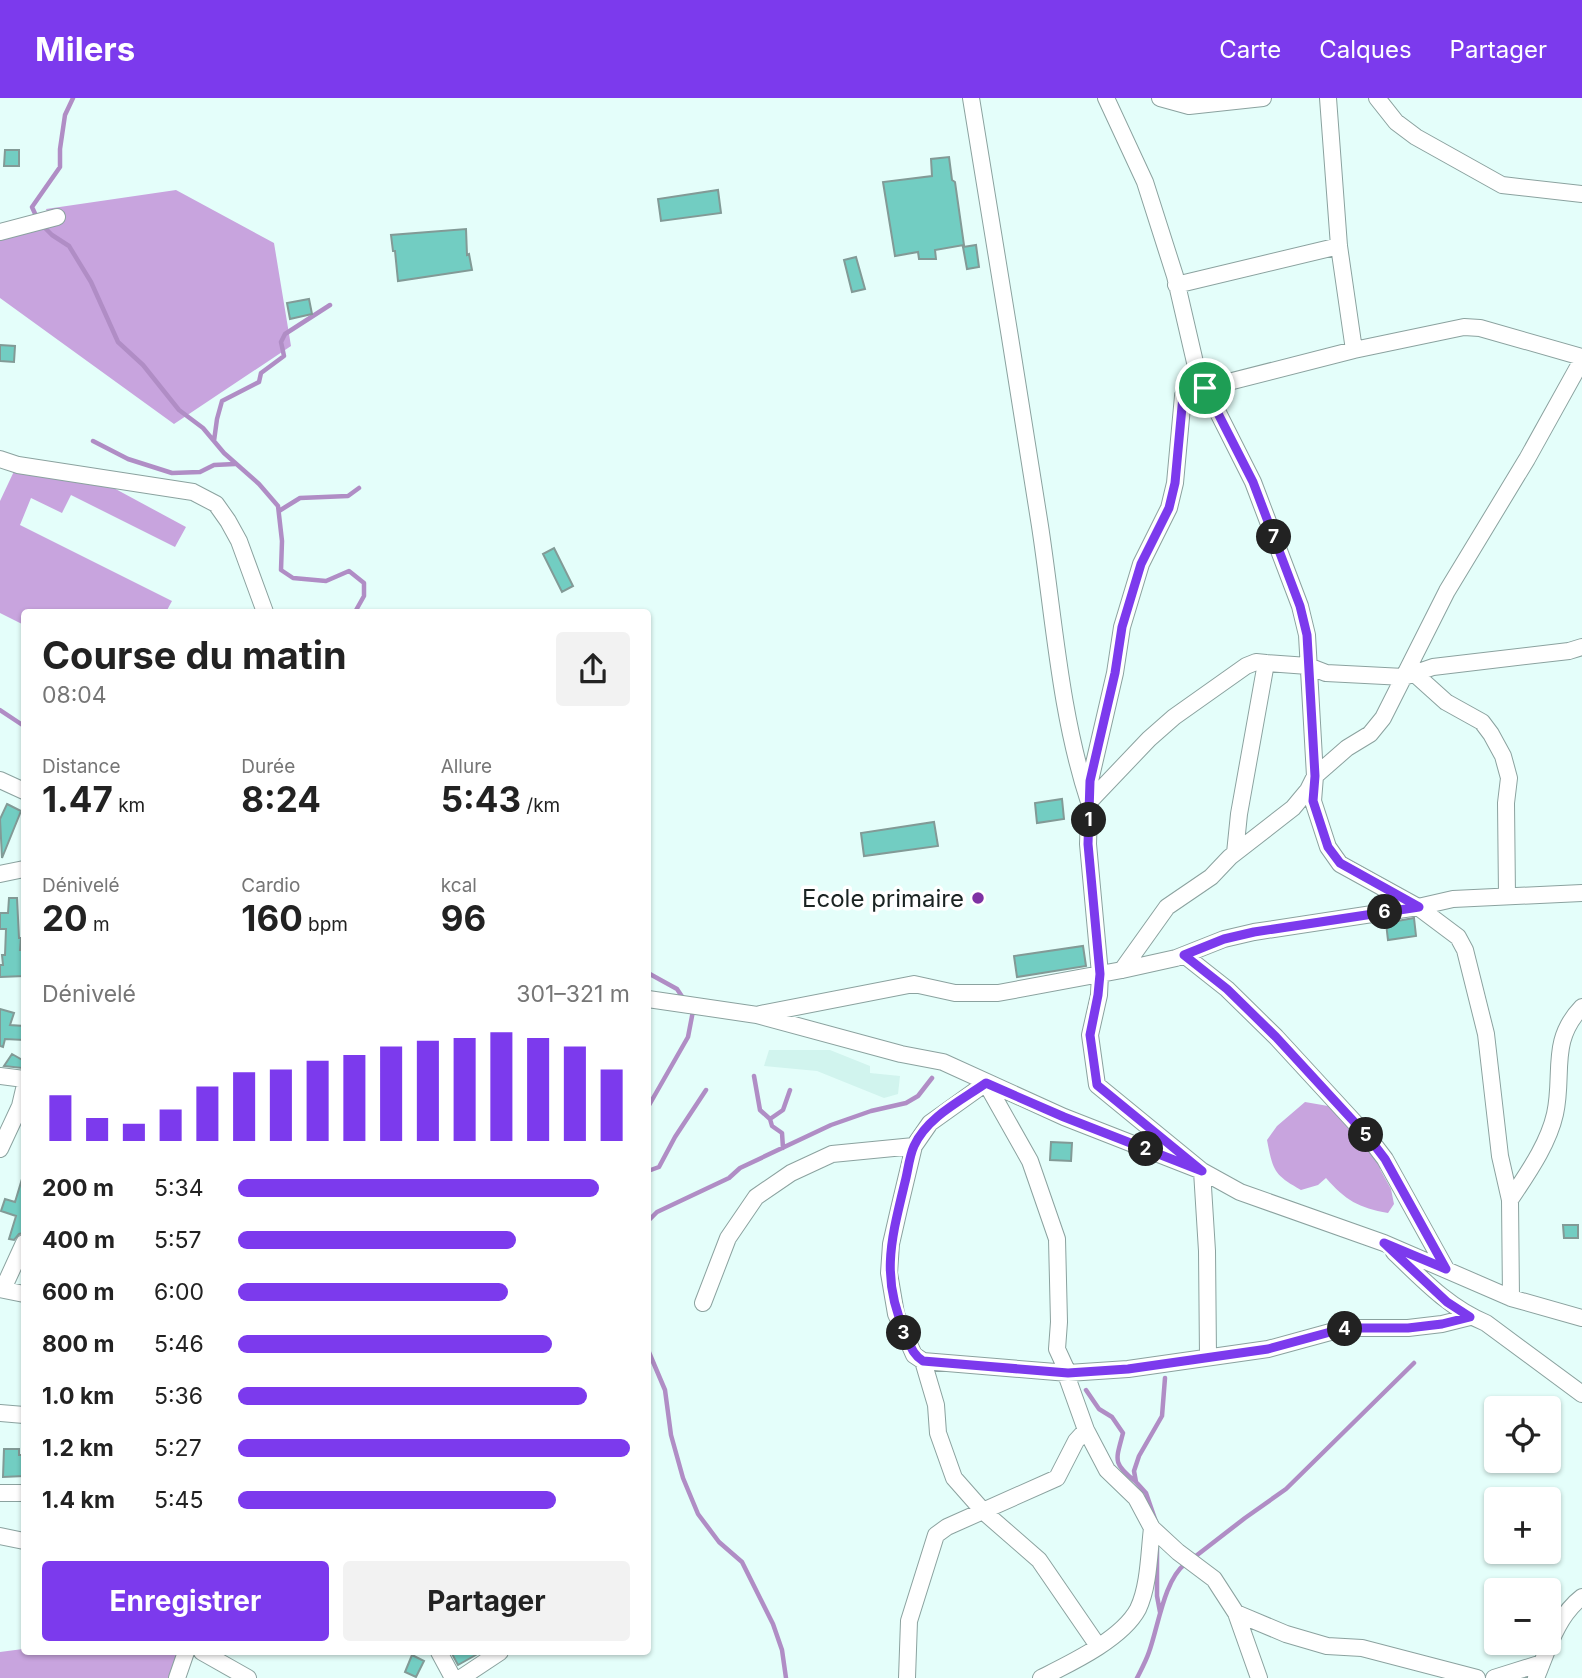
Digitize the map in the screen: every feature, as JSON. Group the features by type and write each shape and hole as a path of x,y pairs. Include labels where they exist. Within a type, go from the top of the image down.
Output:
{"street":[{"path":"971,98 1008,320 1062,681 1080,773 1089,802"},
{"path":"1106,98 1145,182 1177,285 1196,371 1253,482 1302,616 1307,635 1315,776 1313,801 1328,847 1340,863 1419,907 1458,937 1465,950 1486,1034 1500,1156 1510,1200 1511,1298"},
{"path":"1160,98 1189,106 1264,98"},
{"path":"1328,98 1339,246 1354,350"},
{"path":"1377,98 1396,122 1416,137 1502,185 1582,194"},
{"path":"0,232 57,218"},
{"path":"1177,285 1339,246"},
{"path":"1122,970 1167,907 1211,877 1235,853 1299,802 1315,776 1347,748 1370,734 1383,718 1410,676 1447,591 1527,458 1582,359 1472,327 1429,333 1354,350 1183,396 1175,483 1169,508 1141,564 1122,627 1115,673 1090,781 1088,844 1100,974 1090,1035 1097,1085 1202,1171 1207,1251 1208,1356"},
{"path":"0,459 18,466 193,492 216,504 239,541 264,609"},
{"path":"1089,802 1149,739 1198,698 1240,668 1256,662 1308,666 1326,673 1410,676 1433,667 1569,651 1582,647"},
{"path":"1235,853 1239,814 1266,663"},
{"path":"1410,676 1446,702 1482,722 1503,756 1509,778 1506,803 1507,896"},
{"path":"0,780 21,790"},
{"path":"0,874 21,870"},
{"path":"757,1015 914,984 955,993 998,993 1122,970 1184,955 1224,939 1254,932 1419,907 1453,899 1582,893"},
{"path":"1184,955 1227,989 1369,1138 1385,1159 1446,1269"},
{"path":"651,999 757,1015 901,1055 943,1062 1064,1117 1202,1171 1240,1192 1384,1243 1511,1298 1582,1318"},
{"path":"1510,1200 1530,1170 1555,1114 1560,1044 1567,1028 1582,1007"},
{"path":"0,1076 21,1079"},
{"path":"986,1083 930,1123 914,1146 891,1244 889,1273 896,1314 914,1355 923,1361 1068,1373 1128,1369 1268,1349 1334,1331 1354,1328 1408,1328 1470,1317"},
{"path":"986,1083 1030,1161 1057,1239 1057,1349 1068,1373 1067,1377 1086,1430 1107,1471 1136,1498 1152,1528 1214,1579 1236,1613 1259,1678"},
{"path":"0,1149 21,1102"},
{"path":"703,1303 728,1238 756,1197 791,1173 832,1154 914,1146"},
{"path":"1384,1243 1447,1302 1486,1324 1582,1394"},
{"path":"21,1249 2,1289 21,1293"},
{"path":"923,1361 936,1405 938,1433 954,1478 984,1512 1039,1560 1098,1646"},
{"path":"0,1413 21,1415"},
{"path":"906,1678 909,1621 936,1535 947,1527 1057,1478 1076,1441 1086,1430"},
{"path":"0,1493 21,1493"},
{"path":"1041,1678 1098,1646 1123,1626 1137,1610 1143,1594 1152,1528"},
{"path":"0,1536 21,1540"},
{"path":"1494,1678 1539,1671 1562,1618 1570,1606 1582,1597"},
{"path":"1236,1613 1286,1634 1327,1646 1362,1648 1477,1678"},
{"path":"177,1678 185,1655"},
{"path":"441,1655 453,1678"},
{"path":"461,1678 496,1655"},
{"path":"218,1656 248,1678"}],"shaded area":[{"path":"176,190 274,243 291,346 174,424 0,298 0,230 50,220 46,209"},
{"path":"16,467 97,479 186,527 175,547 71,495 62,513 31,498 20,525 172,601 168,609 21,609 21,624 0,613 0,501"},
{"path":"769,1050 830,1050 870,1066 870,1073 900,1076 898,1094 884,1098 817,1071 764,1066"},
{"path":"1305,1102 1328,1106 1369,1138 1385,1159 1380,1169 1391,1189 1394,1204 1388,1213 1353,1202 1326,1178 1318,1185 1301,1190 1276,1171 1267,1140 1277,1126"},
{"path":"21,1649 21,1655 175,1655 187,1665 183,1678 0,1678 0,1652"}],"building":[{"path":"5,150 19,150 19,166 4,166"},
{"path":"949,157 964,245 935,250 936,259 919,259 918,252 895,256 883,182 932,176 931,159"},
{"path":"718,190 721,213 661,221 658,199"},
{"path":"466,229 467,255 469,254 472,270 398,281 391,235"},
{"path":"976,245 979,267 967,269 963,247"},
{"path":"856,257 865,289 852,292 844,260"},
{"path":"309,299 312,314 290,319 287,303"},
{"path":"0,345 15,346 14,362 0,361"},
{"path":"554,548 573,586 562,592 543,554"},
{"path":"1062,799 1064,819 1037,823 1035,803"},
{"path":"7,804 21,811 2,858 0,819"},
{"path":"934,822 938,846 864,856 861,833"},
{"path":"9,898 17,898 21,976 0,977 2,955 5,955 6,929 0,929 0,913 8,913"},
{"path":"1414,918 1416,936 1388,940 1386,923"},
{"path":"1083,946 1086,966 1017,977 1014,956"},
{"path":"0,1009 14,1013 10,1025 21,1026 21,1040 5,1039 3,1047 0,1046"},
{"path":"12,1054 21,1059 21,1068 4,1066"},
{"path":"1051,1142 1072,1143 1071,1161 1050,1160"},
{"path":"21,1182 21,1234 14,1240 9,1239 16,1216 1,1211 5,1199 15,1202"},
{"path":"1563,1225 1578,1225 1578,1238 1564,1238"},
{"path":"4,1449 19,1449 21,1476 3,1477"},
{"path":"412,1655 424,1661 416,1677 405,1672"},
{"path":"453,1655 476,1655 458,1665"}],"waterway":[{"path":"37,218 32,207 60,167 65,115 73,98"},
{"path":"42,225 69,246 91,282 118,342 143,365 179,410 203,428 224,453 259,484 278,506 282,541 281,570 293,578 326,581 349,571 364,583 364,596 357,609"},
{"path":"214,441 222,401 259,382 261,373 284,356 281,342 285,334 330,305"},
{"path":"93,441 128,459 172,473 200,472 214,465 235,464"},
{"path":"279,511 300,498 348,496 359,488"},
{"path":"0,710 21,724"},
{"path":"651,975 677,989 685,1001"},
{"path":"651,1102 688,1037 693,1011"},
{"path":"754,1076 760,1110 770,1119 772,1126 782,1133 783,1148"},
{"path":"651,1218 657,1212 729,1178 740,1168 831,1125 871,1111 906,1103 918,1096 932,1078"},
{"path":"651,1170 659,1167 706,1090"},
{"path":"770,1119 783,1110 790,1090"},
{"path":"651,1357 665,1390 671,1435 683,1478 698,1514 719,1542 742,1562 773,1624 782,1650 786,1678"},
{"path":"1192,1559 1286,1489 1414,1363"},
{"path":"1156,1522 1146,1493 1136,1482 1134,1471 1139,1456 1162,1416 1165,1378"},
{"path":"1086,1390 1099,1409 1112,1417 1123,1433 1119,1465 1135,1481"},
{"path":"1157,1548 1157,1596 1160,1612"},
{"path":"1137,1678 1149,1652 1172,1581 1185,1564"}],"place":[{"name":"Ecole primaire","path":"978,898"}],"route":[{"path":"1205,388 1253,482 1300,606 1307,635 1315,776 1313,801 1328,847 1340,863 1419,907 1254,932 1224,939 1184,955 1227,989 1276,1037 1369,1138 1385,1159 1446,1269 1384,1243 1447,1302 1470,1317 1408,1328 1354,1328 1334,1331 1268,1349 1128,1369 1068,1373 923,1361 914,1355 896,1314 889,1273 891,1244 914,1146 930,1123 986,1083 1202,1171 1097,1085 1090,1035 1100,974 1088,844 1090,781 1115,673 1122,627 1141,564 1169,508 1175,483 1183,396 1205,388"}]}
